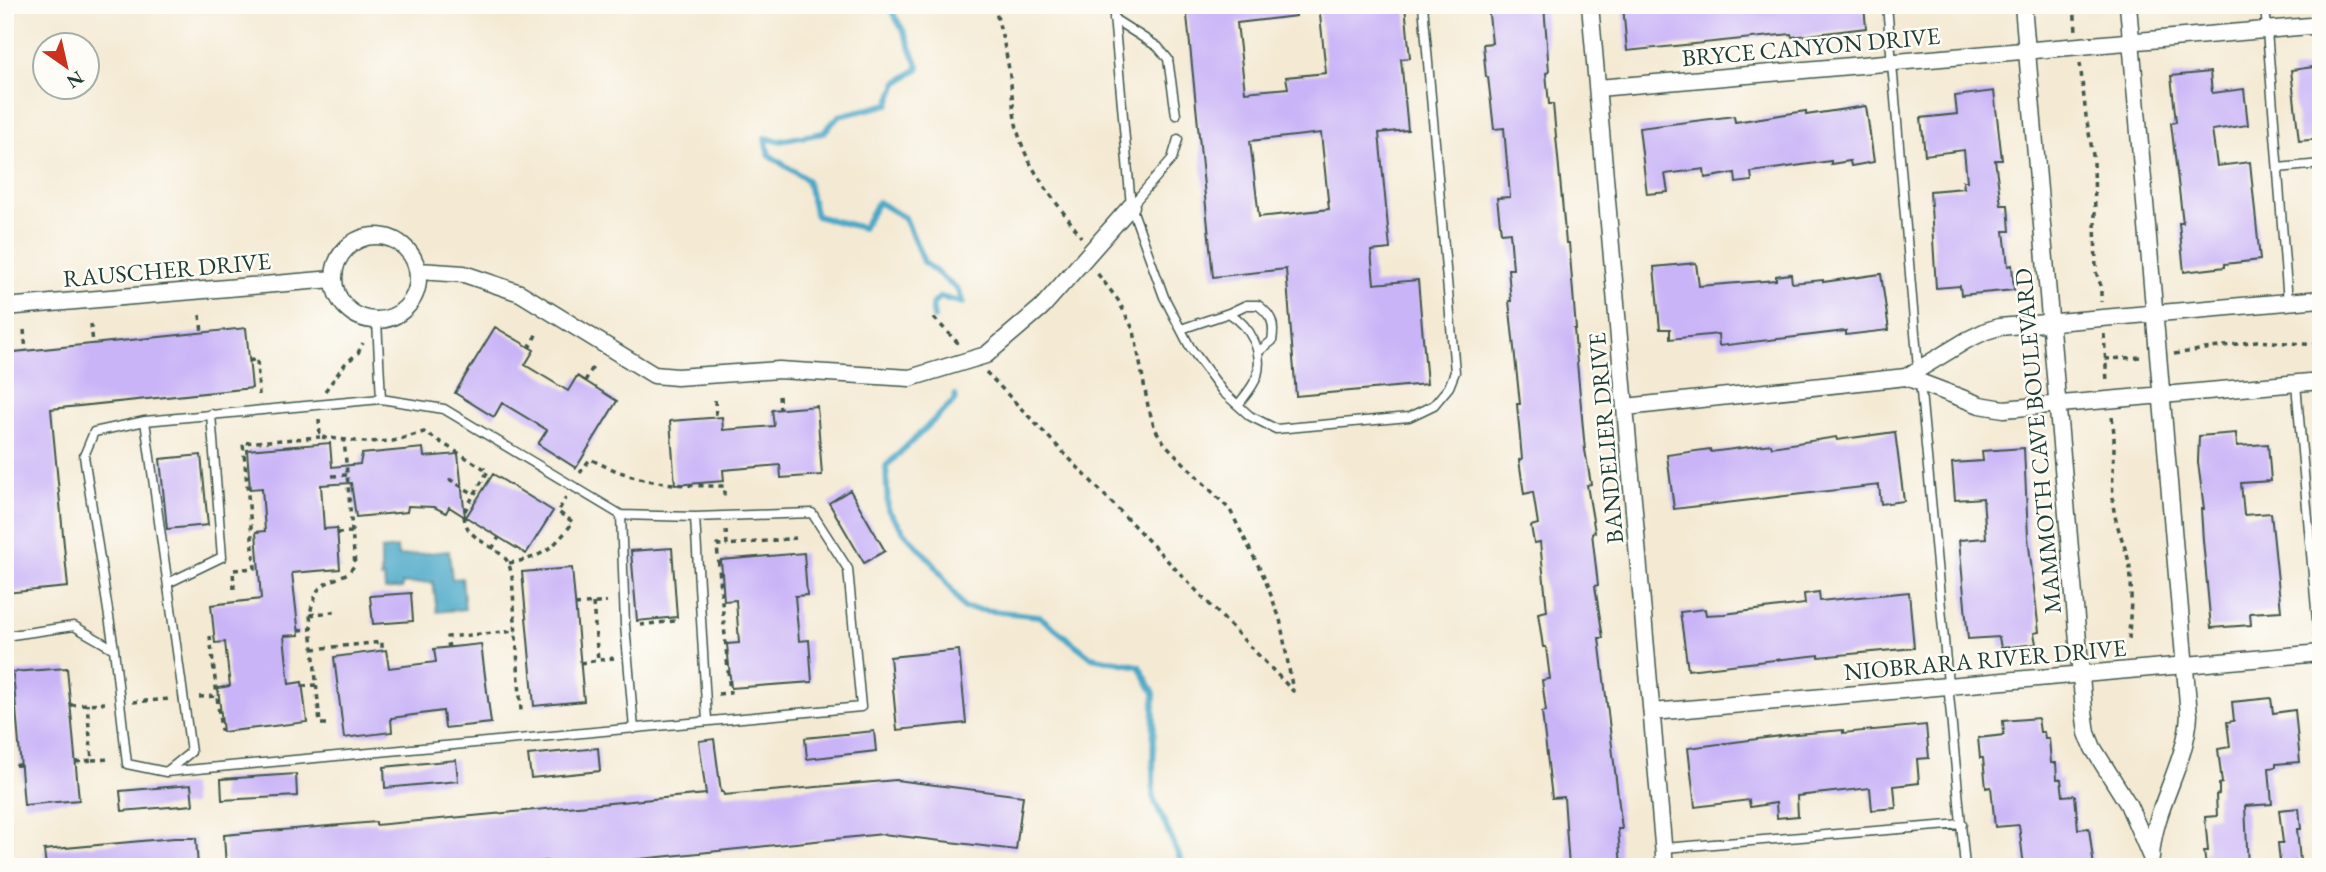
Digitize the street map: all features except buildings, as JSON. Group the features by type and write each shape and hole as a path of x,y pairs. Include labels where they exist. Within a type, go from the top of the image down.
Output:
{"street":[{"name":"BANDELIER DRIVE","path":"1590,5 1665,867"},
{"name":"MAMMOTH CAVE BOULEVARD","path":"2023,5 2084,711 2090,741 2128,804 2151,862"},
{"name":"MAMMOTH CAVE BOULEVARD","path":"2128,5 2186,665 2189,730 2156,819 2151,862"},
{"name":"BRYCE CANYON DRIVE","path":"1598,88 2321,25"},
{"path":"419,271 464,274 520,293 654,374 677,377 779,370 910,378 986,355 1042,307 1131,206"},
{"path":"365,237 393,239 414,257 419,271 416,292 405,310 393,318 377,321 359,317 342,305 333,279 342,253 352,243 365,237"},
{"name":"RAUSCHER DRIVE","path":"5,307 333,279"},
{"path":"1626,407 1915,376 1986,331 2321,299"},
{"path":"1915,376 1972,402 1994,408 2058,405 2321,381"},
{"name":"NIOBRARA RIVER DRIVE","path":"1653,712 2186,665 2320,657"}],"lane":[{"path":"1113,5 1131,206 1164,297 1190,347 1217,383 1251,416 1276,429 1409,417 1434,405 1449,387 1455,372 1423,5"},
{"path":"1887,5 1915,376 1950,686 1965,867"},
{"path":"2265,5 2288,302"},
{"path":"1114,19 1158,47 1168,59 1176,115"},
{"path":"1131,206 1172,159 1178,139"},
{"path":"2278,168 2321,164"},
{"path":"1181,329 1246,306 1258,305 1269,314 1275,326 1272,341 1258,352"},
{"path":"1229,313 1239,319 1252,335 1258,352 1257,377 1238,405"},
{"path":"377,321 382,398"},
{"path":"2296,384 2320,657"},
{"path":"382,398 444,410 621,515 695,517 811,513 848,569 861,707 166,772 127,764 114,649 84,456 94,432 145,421 211,414 314,407 382,398"},
{"path":"168,583 222,557 211,414"},
{"path":"145,421 191,752 166,772"},
{"path":"621,515 625,625 634,729"},
{"path":"695,517 707,721"},
{"path":"2309,520 2321,519"},
{"path":"5,636 74,626 114,649"},
{"path":"1664,848 1962,824"}],"path":[{"path":"982,368 1293,691 1280,619 1265,577 1230,510 1165,444 1155,429 1147,406 1134,331 1118,300 1096,272 1080,236 1042,181 1022,145 1012,112 1004,40 994,5"},
{"path":"2074,5 2076,28"},
{"path":"2080,61 2094,160 2096,272 2101,286 2101,298"},
{"path":"200,316 202,333"},
{"path":"934,318 963,348"},
{"path":"91,324 93,344"},
{"path":"24,330 26,351"},
{"path":"529,348 537,333"},
{"path":"316,392 326,391 345,363 358,353 363,345 363,334"},
{"path":"2104,334 2107,386"},
{"path":"2170,354 2256,341 2321,345"},
{"path":"2105,359 2148,356"},
{"path":"249,361 257,359 259,395"},
{"path":"586,381 593,367"},
{"path":"779,396 780,409"},
{"path":"715,400 716,417"},
{"path":"2112,415 2115,445 2112,500 2129,561 2133,599 2129,643"},
{"path":"319,419 320,437"},
{"path":"234,589 233,570 255,568 243,443 320,437 364,442 393,441 424,432 488,471 464,512 463,520 469,532 504,556 509,564 522,711"},
{"path":"326,724 320,724 310,615 318,590 348,573 355,565 344,439"},
{"path":"580,473 590,458 615,472 664,484 724,486 724,498"},
{"path":"332,476 347,475"},
{"path":"449,479 474,494"},
{"path":"509,564 530,560 545,553 561,538 573,522 558,512 566,497"},
{"path":"726,528 727,545"},
{"path":"337,533 352,532"},
{"path":"492,549 499,537"},
{"path":"717,704 716,695 730,693 717,545 796,538"},
{"path":"575,605 607,602"},
{"path":"593,603 598,660"},
{"path":"310,615 338,611"},
{"path":"640,625 675,621"},
{"path":"299,629 311,629"},
{"path":"449,648 447,637 516,631"},
{"path":"210,636 221,731"},
{"path":"313,649 382,642 383,651"},
{"path":"580,663 614,658"},
{"path":"302,686 316,685"},
{"path":"200,697 217,696"},
{"path":"133,702 172,699"},
{"path":"71,705 105,703"},
{"path":"87,704 92,760"},
{"path":"5,710 16,709"},
{"path":"76,762 110,759"},
{"path":"5,766 21,765"}],"water":[{"path":"397,548 398,556 449,551 452,579 462,578 465,609 437,612 433,582 402,584 402,588 385,590 384,578 381,578 381,550"}],"waterway":[{"path":"888,5 904,32 919,68 897,83 889,104 839,116 823,133 779,141 765,138 769,155 807,180 816,216 863,228 878,202 905,218 924,262 958,290 963,303 940,297 932,305 934,318"},
{"path":"955,395 956,399 886,466 888,510 934,564 964,608 1039,616 1091,657 1139,666 1154,693 1153,797 1184,867"}]}
